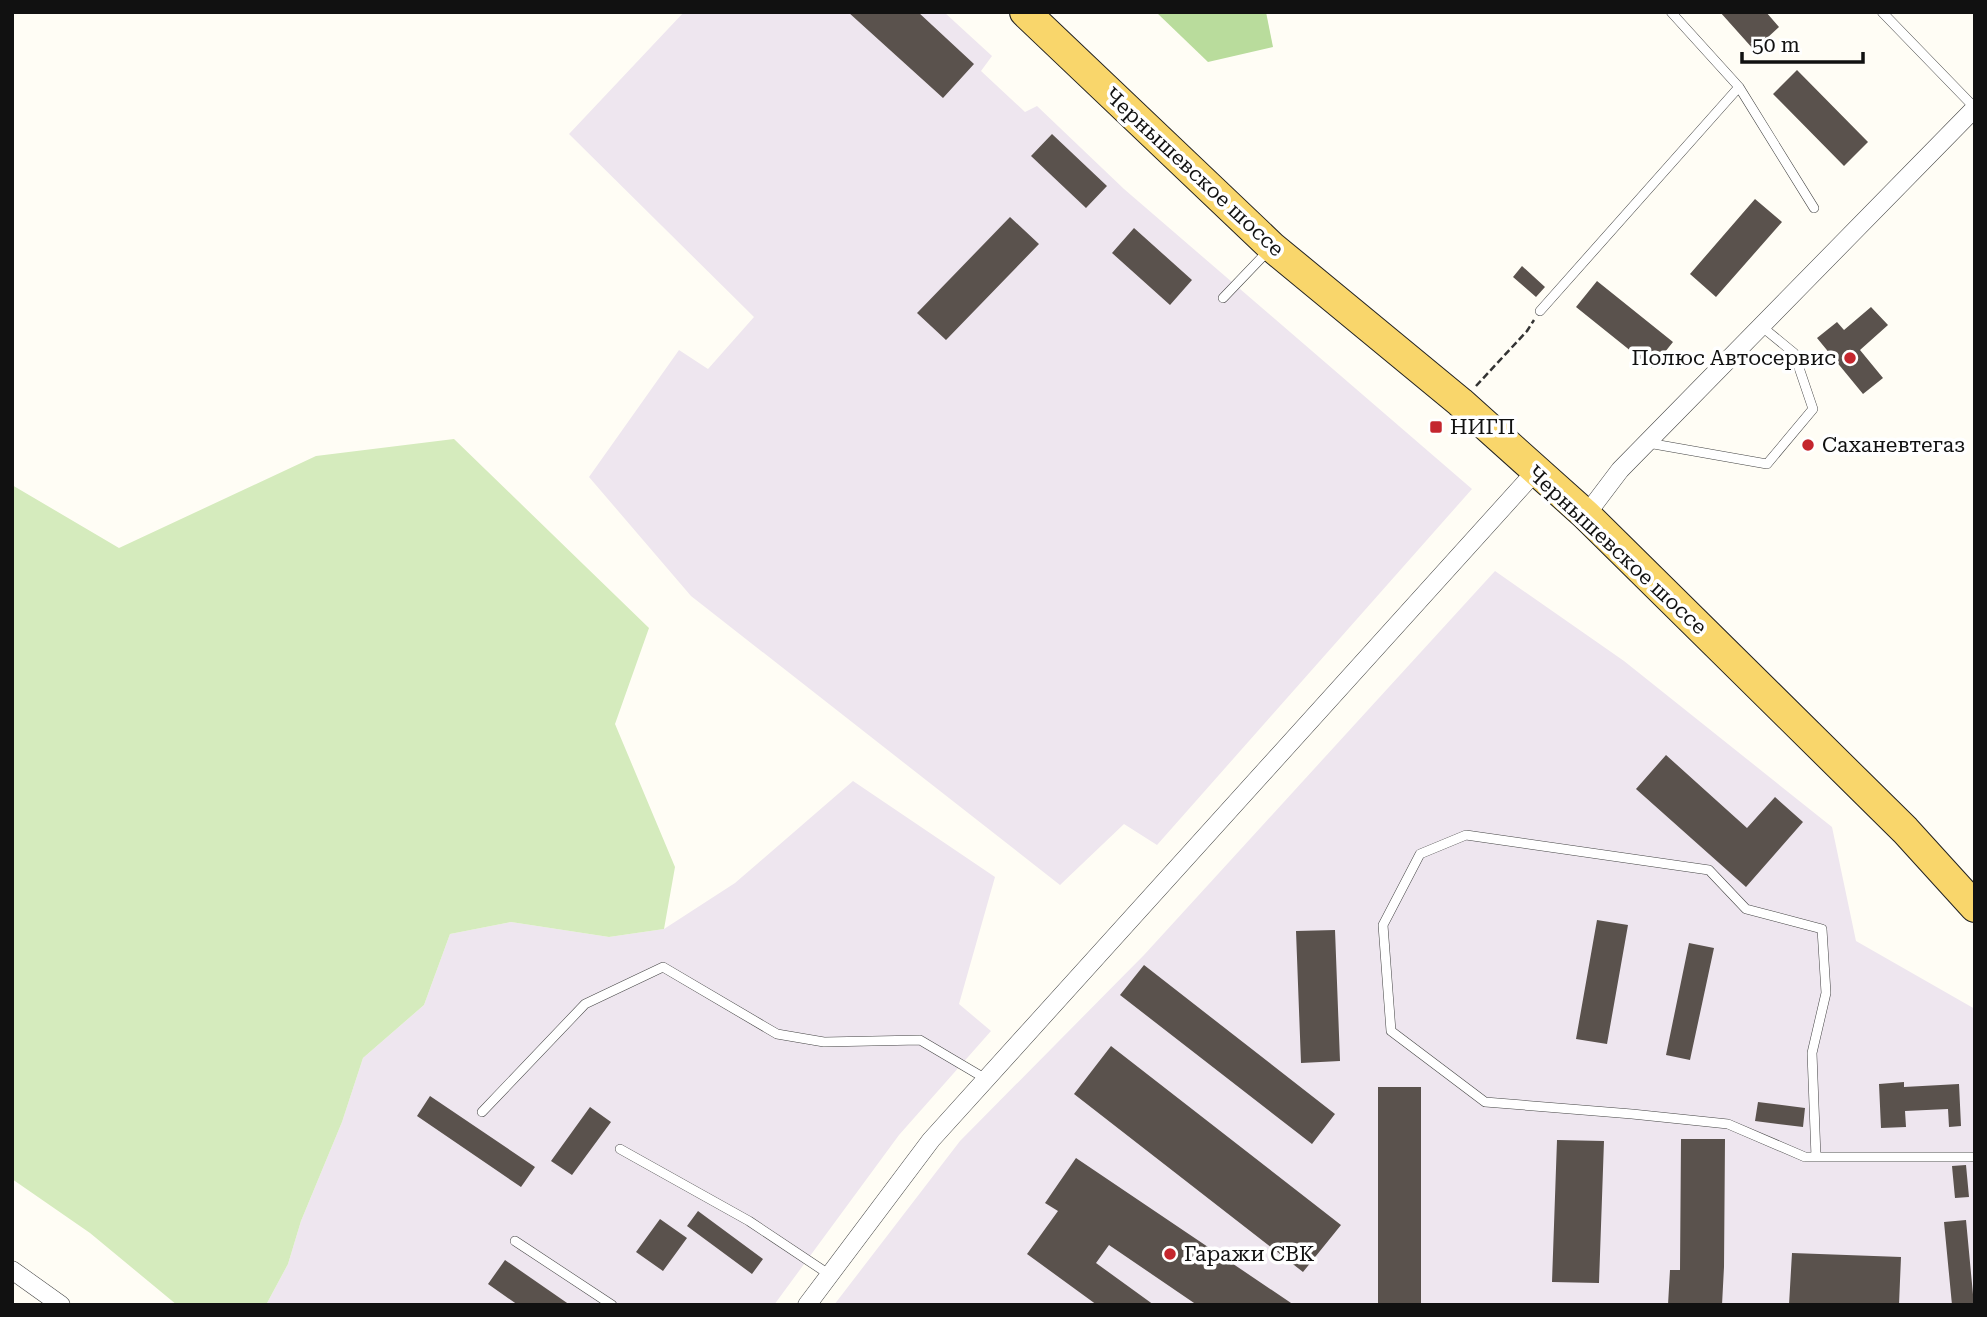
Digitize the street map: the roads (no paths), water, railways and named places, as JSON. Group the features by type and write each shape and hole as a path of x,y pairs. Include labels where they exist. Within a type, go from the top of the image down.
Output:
{"main road":[{"name":"Чернышевское шоссе","path":"1025,12 1272,247 1460,402 1586,515 1905,830 1975,907"}],"street":[{"path":"1586,515 1620,470 1975,108"},
{"path":"807,1305 931,1140 1535,472"},
{"path":"12,1270 61,1305"}],"lane":[{"path":"1671,12 1739,87 1814,208"},
{"path":"1882,12 1975,108"},
{"path":"1540,311 1739,87"},
{"path":"1223,298 1272,247"},
{"path":"1646,443 1767,464 1813,409 1794,353 1761,326"},
{"path":"1816,1157 1812,1054 1826,993 1822,929 1746,909 1709,870 1466,835 1420,854 1383,925 1391,1031 1485,1102 1728,1124 1805,1157 1816,1157 1975,1157"},
{"path":"482,1112 585,1004 663,967 777,1034 824,1042 920,1040 986,1079"},
{"path":"620,1149 749,1221 830,1275"},
{"path":"515,1241 612,1305"}],"place":[{"name":"Полюс Автосервис","path":"1850,358"},
{"name":"НИГП","path":"1436,427"},
{"name":"Саханевтегаз","path":"1808,445"},
{"name":"Гаражи СВК","path":"1170,1254"}]}
